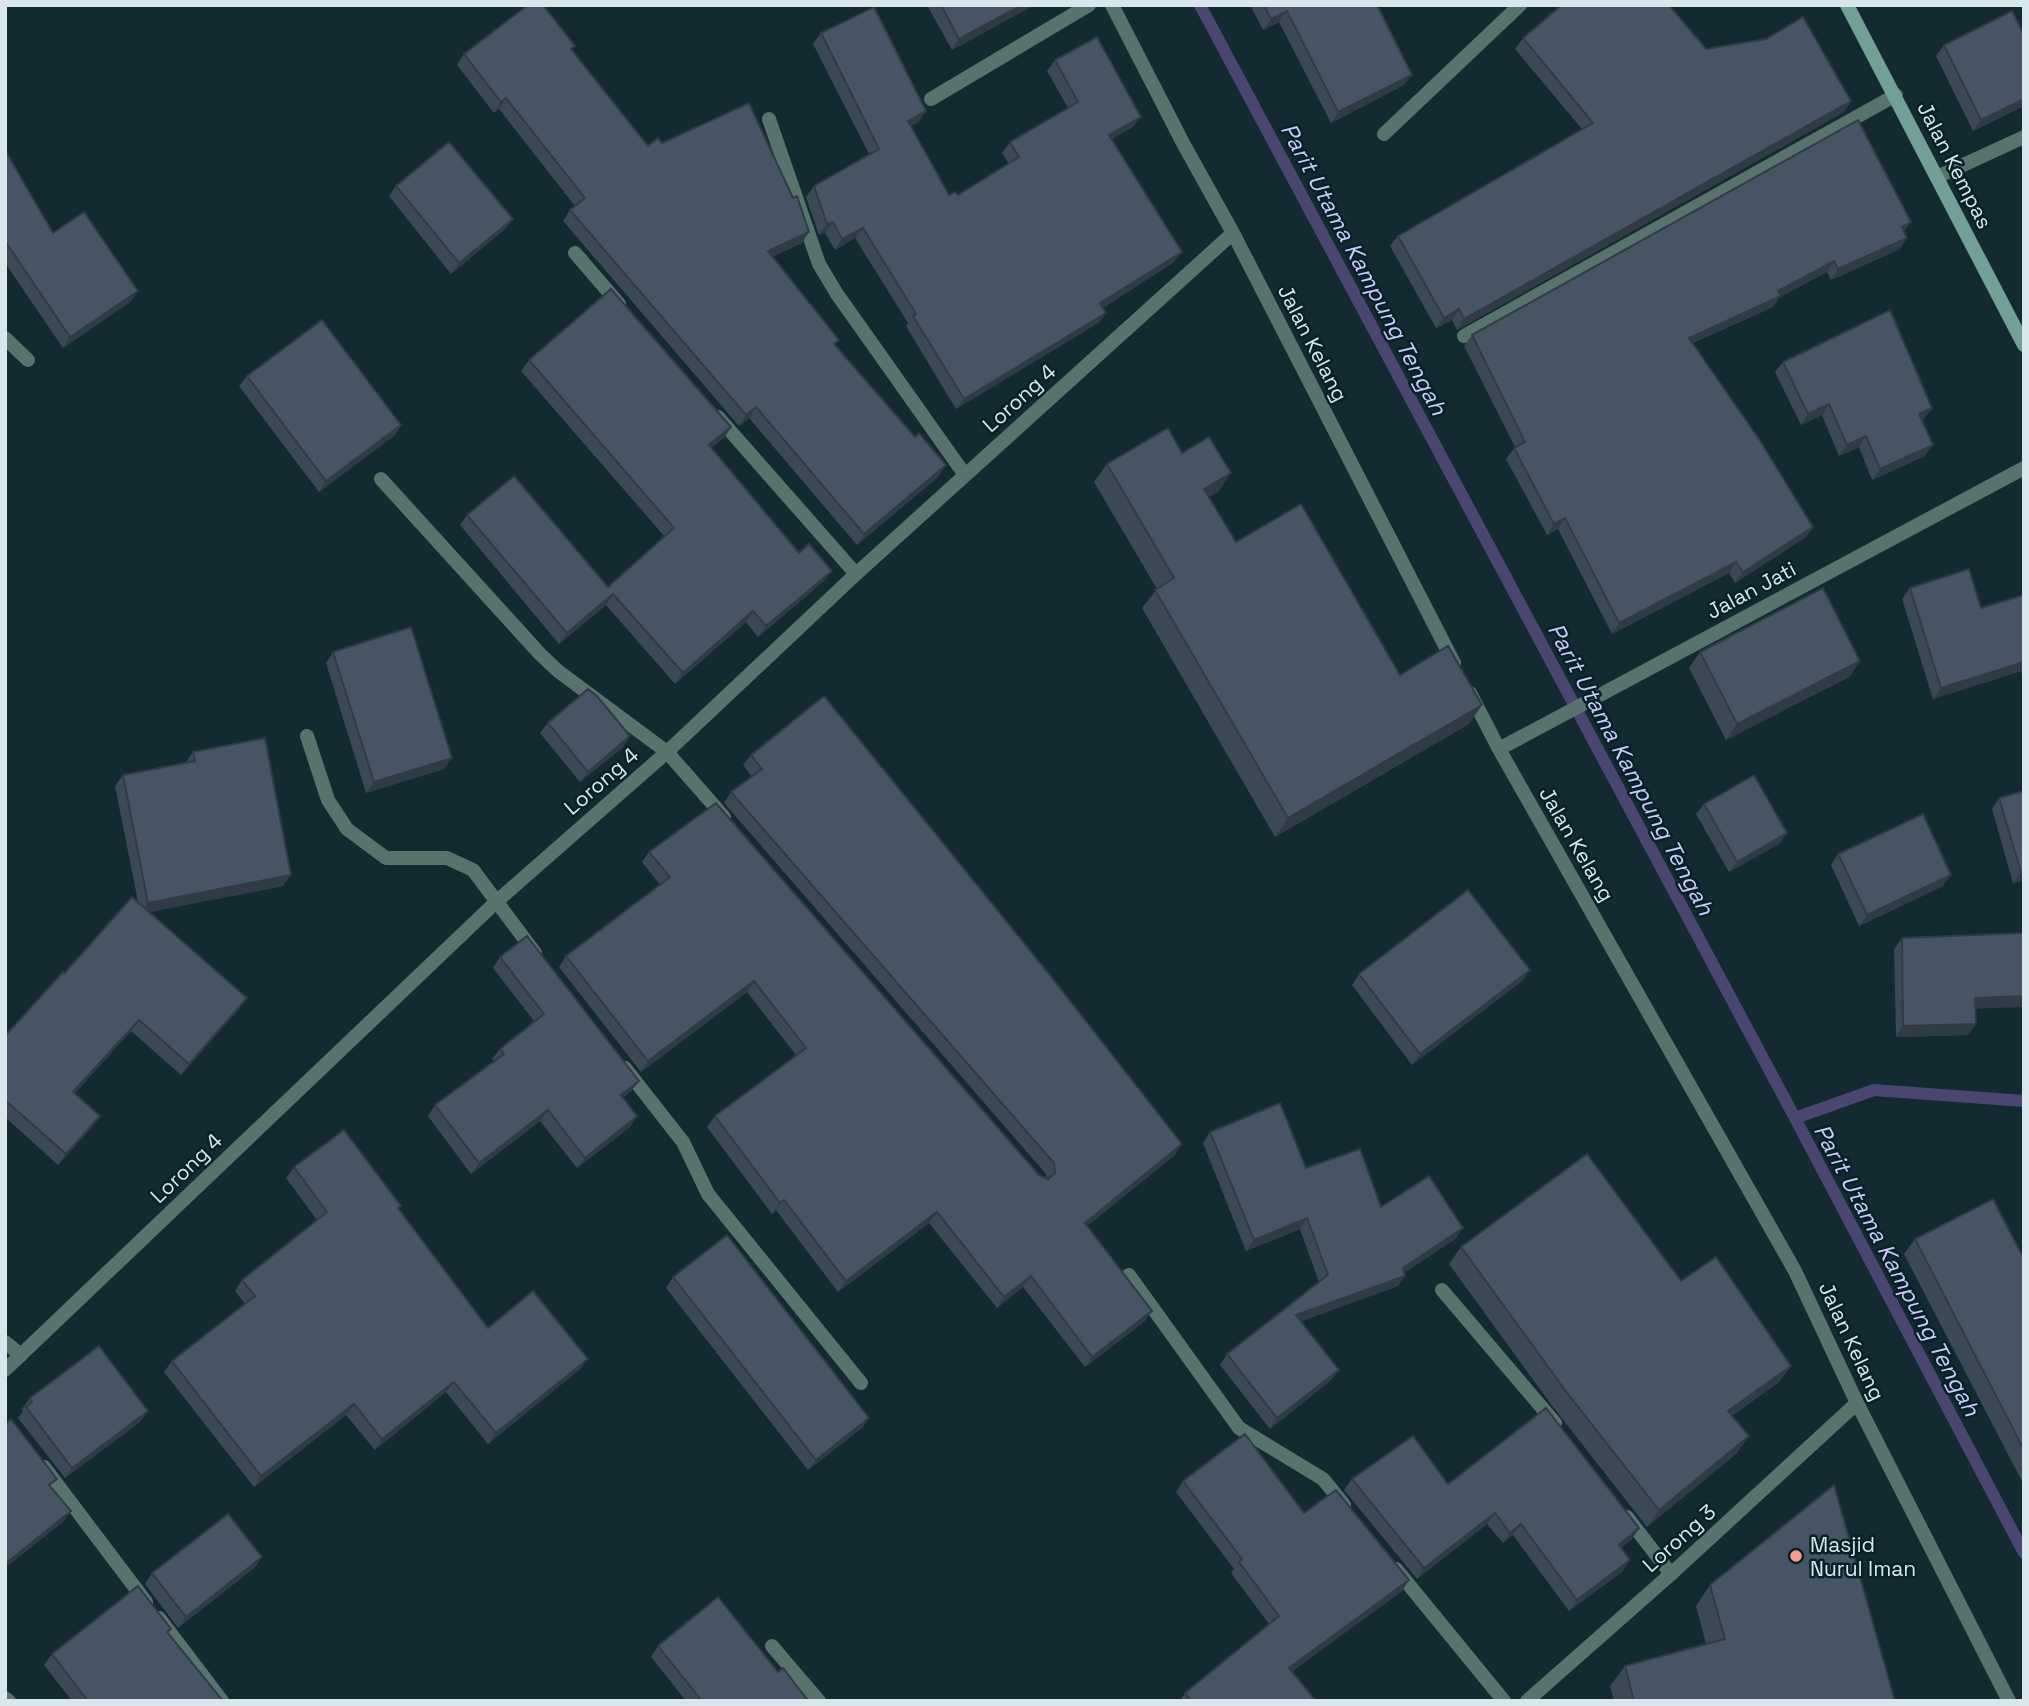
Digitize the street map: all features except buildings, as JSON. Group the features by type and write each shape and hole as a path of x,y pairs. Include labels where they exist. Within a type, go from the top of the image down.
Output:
{"street":[{"path":"931,99 1089,5"},
{"name":"Jalan Kelang","path":"1112,5 1233,233 1499,749 1795,1271 1857,1403 2009,1701"},
{"path":"1384,134 1520,5"},
{"name":"Jalan Kempas","path":"1847,5 2024,345"},
{"path":"1464,337 1895,94"},
{"path":"769,119 819,264 837,295 965,475"},
{"path":"1937,177 2024,137"},
{"name":"Lorong 4","path":"5,1370 496,902 667,751 856,574 1233,233"},
{"path":"575,253 629,316"},
{"path":"5,338 27,360"},
{"path":"710,408 856,574"},
{"name":"Jalan Jati","path":"1499,749 2024,468"},
{"path":"381,479 540,654 558,671 667,751 731,825"},
{"path":"307,736 328,800 347,829 386,858 447,858 473,870 547,968"},
{"path":"615,1055 683,1142 708,1194 861,1383"},
{"path":"1129,1275 1239,1428 1323,1479 1357,1521"},
{"path":"1442,1290 1567,1438"},
{"path":"5,1342 21,1355"},
{"name":"Lorong 3","path":"1527,1701 1671,1574 1857,1403"},
{"path":"38,1460 222,1701"},
{"path":"1615,1501 1671,1574"},
{"path":"1383,1553 1504,1701"},
{"path":"772,1646 819,1701"}],"waterway":[{"name":"Parit Utama Kampung Tengah","path":"1200,5 1795,1118 2024,1553"},
{"path":"1795,1118 1874,1090 2024,1101"}],"place":[{"name":"Masjid Nurul Iman","path":"1796,1556"}]}
